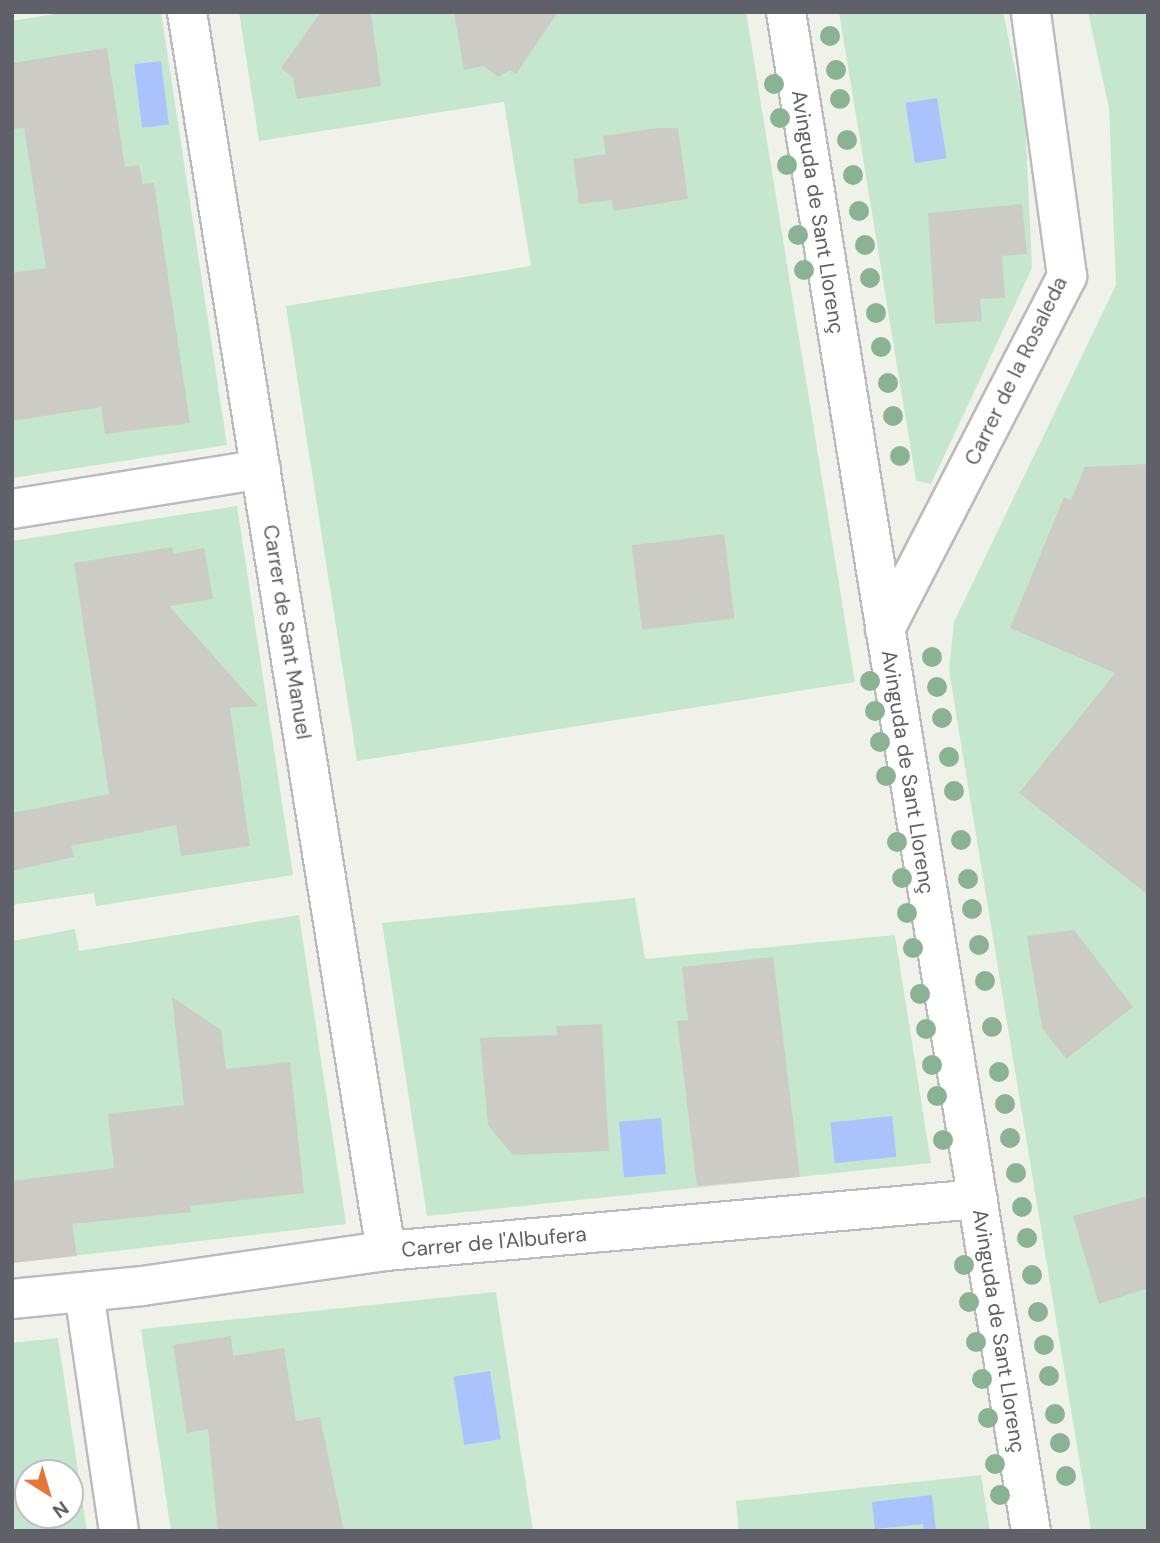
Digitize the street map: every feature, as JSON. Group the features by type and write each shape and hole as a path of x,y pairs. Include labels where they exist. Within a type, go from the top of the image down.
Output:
{"street":[{"name":"Carrer de Sant Manuel","path":"187,12 386,1251"},
{"name":"Avinguda de Sant Llorenç","path":"786,12 1031,1531"},
{"name":"Carrer de la Rosaleda","path":"886,629 1067,276 1031,12"},
{"path":"12,509 261,469"},
{"name":"Carrer de l'Albufera","path":"12,1298 84,1292 386,1251 978,1199"},
{"path":"84,1292 119,1531"}],"green space":[{"path":"67,12 161,12 227,445 12,478 12,21"},
{"path":"239,12 746,12 855,682 357,761 286,306 531,266 504,102 259,141"},
{"path":"839,12 1003,12 1025,117 1032,268 931,484 916,481"},
{"path":"1088,12 1148,12 1148,1531 1091,1531 949,671 954,622 1116,285 1109,108"},
{"path":"237,506 293,875 96,906 94,893 12,905 12,541"},
{"path":"635,898 645,959 895,935 931,1163 427,1216 382,923"},
{"path":"299,915 346,1224 12,1263 12,941 75,929 79,951"},
{"path":"496,1292 533,1531 171,1531 141,1329"},
{"path":"58,1338 76,1459 14,1459 14,1529 84,1529 84,1511 87,1531 12,1531 12,1343"},
{"path":"981,1475 990,1531 739,1531 736,1501"}],"water":[{"path":"161,61 169,125 142,128 134,64"},
{"path":"937,98 947,158 915,163 905,103"},
{"path":"892,1116 896,1157 835,1163 830,1122"},
{"path":"661,1118 666,1174 624,1177 619,1122"},
{"path":"490,1371 501,1439 464,1445 453,1377"},
{"path":"932,1495 936,1531 924,1531 923,1524 875,1529 872,1502"}],"building":[{"path":"321,12 371,12 381,86 297,99 293,78 281,68"},
{"path":"454,12 558,12 516,74 510,70 498,77 484,66 464,70"},
{"path":"107,48 125,167 139,165 143,184 154,183 190,423 105,434 101,407 12,421 12,273 46,268 24,128 12,129 12,63"},
{"path":"658,128 678,128 688,199 613,211 612,200 579,204 573,159 606,154 603,136"},
{"path":"1022,204 1027,254 1002,256 1005,298 980,299 982,321 935,324 928,213"},
{"path":"1148,464 1148,895 1019,793 1115,673 1010,628 1064,497 1071,500 1085,467"},
{"path":"724,534 734,618 642,630 632,545"},
{"path":"172,547 173,554 204,548 213,599 169,606 258,706 230,708 250,846 181,856 176,825 71,846 74,857 12,871 12,813 109,794 74,563"},
{"path":"1074,930 1133,1007 1066,1059 1042,1028 1027,936"},
{"path":"773,957 800,1177 697,1186 677,1021 688,1020 682,967"},
{"path":"172,997 221,1030 226,1069 290,1062 304,1193 190,1206 191,1212 72,1224 77,1256 12,1263 12,1181 114,1168 108,1114 184,1105"},
{"path":"602,1024 609,1151 513,1155 488,1125 480,1038 557,1035 556,1026"},
{"path":"1148,1196 1148,1288 1099,1304 1073,1216"},
{"path":"231,1336 233,1356 284,1348 296,1421 320,1417 344,1531 218,1531 208,1429 187,1433 173,1345"}]}
